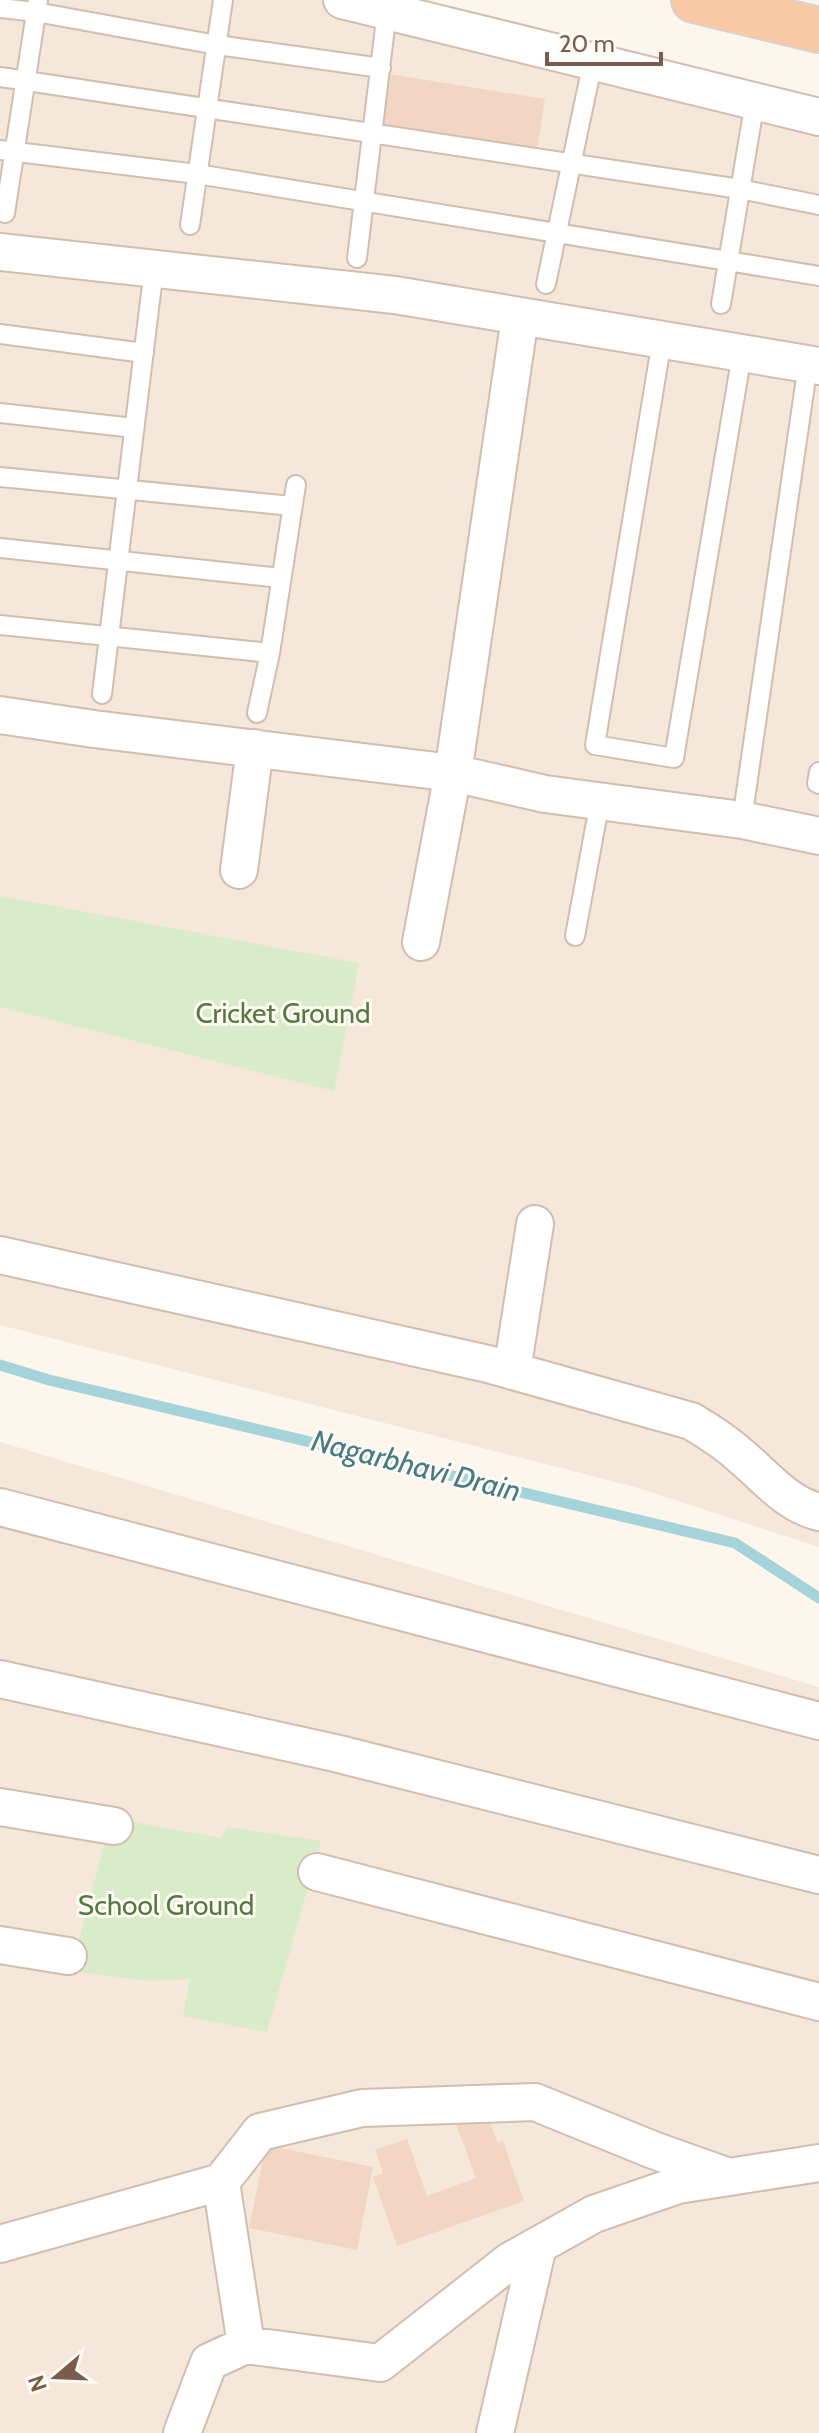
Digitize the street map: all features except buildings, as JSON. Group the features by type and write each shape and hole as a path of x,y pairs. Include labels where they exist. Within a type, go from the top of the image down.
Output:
{"highway":[{"path":"694,0 819,30"}],"street":[{"path":"342,0 819,117"},
{"path":"0,252 395,295 814,365"},
{"path":"421,942 453,773 520,317"},
{"path":"0,715 256,730 545,794 742,820 819,836"},
{"path":"239,870 256,730"},
{"path":"512,1371 535,1224"},
{"path":"0,1255 512,1371 691,1421 720,1438 775,1488 803,1508 819,1512"},
{"path":"0,1507 819,1721"},
{"path":"0,1679 335,1753 819,1875"},
{"path":"0,1807 114,1826"},
{"path":"317,1872 819,2002"},
{"path":"0,1945 68,1956"},
{"path":"0,2244 221,2182 260,2132 362,2108 535,2102 729,2177"},
{"path":"182,2433 209,2362 246,2345 380,2363 510,2261 594,2214 678,2185 819,2163"},
{"path":"221,2182 246,2345"},
{"path":"495,2433 538,2246"}],"lane":[{"path":"190,225 223,0"},
{"path":"5,213 8,151 26,80 37,6"},
{"path":"0,8 37,6 217,45 381,68"},
{"path":"357,258 387,11"},
{"path":"546,284 593,61"},
{"path":"0,77 740,189 819,205"},
{"path":"721,304 755,101"},
{"path":"8,151 197,174 819,276"},
{"path":"102,694 154,268"},
{"path":"0,334 144,353"},
{"path":"662,340 595,745 674,758 742,354"},
{"path":"742,820 814,365"},
{"path":"0,413 134,428"},
{"path":"0,477 292,506"},
{"path":"256,730 296,485"},
{"path":"0,548 281,578"},
{"path":"0,625 270,653"},
{"path":"819,772 819,784"},
{"path":"575,936 600,801"}],"shaded area":[{"path":"0,0 419,0 819,123 819,1547 635,1487 0,1325"},
{"path":"0,1442 819,1687 819,2433 0,2433"}],"green space":[{"name":"Cricket Ground","path":"0,896 359,963 334,1091 0,1007"},
{"name":"School Ground","path":"111,1818 221,1838 227,1827 321,1841 267,2032 183,2016 190,1979 150,1981 71,1971"}],"waterway":[{"name":"Nagarbhavi Drain","path":"0,1365 49,1380 735,1543 819,1598"}]}
